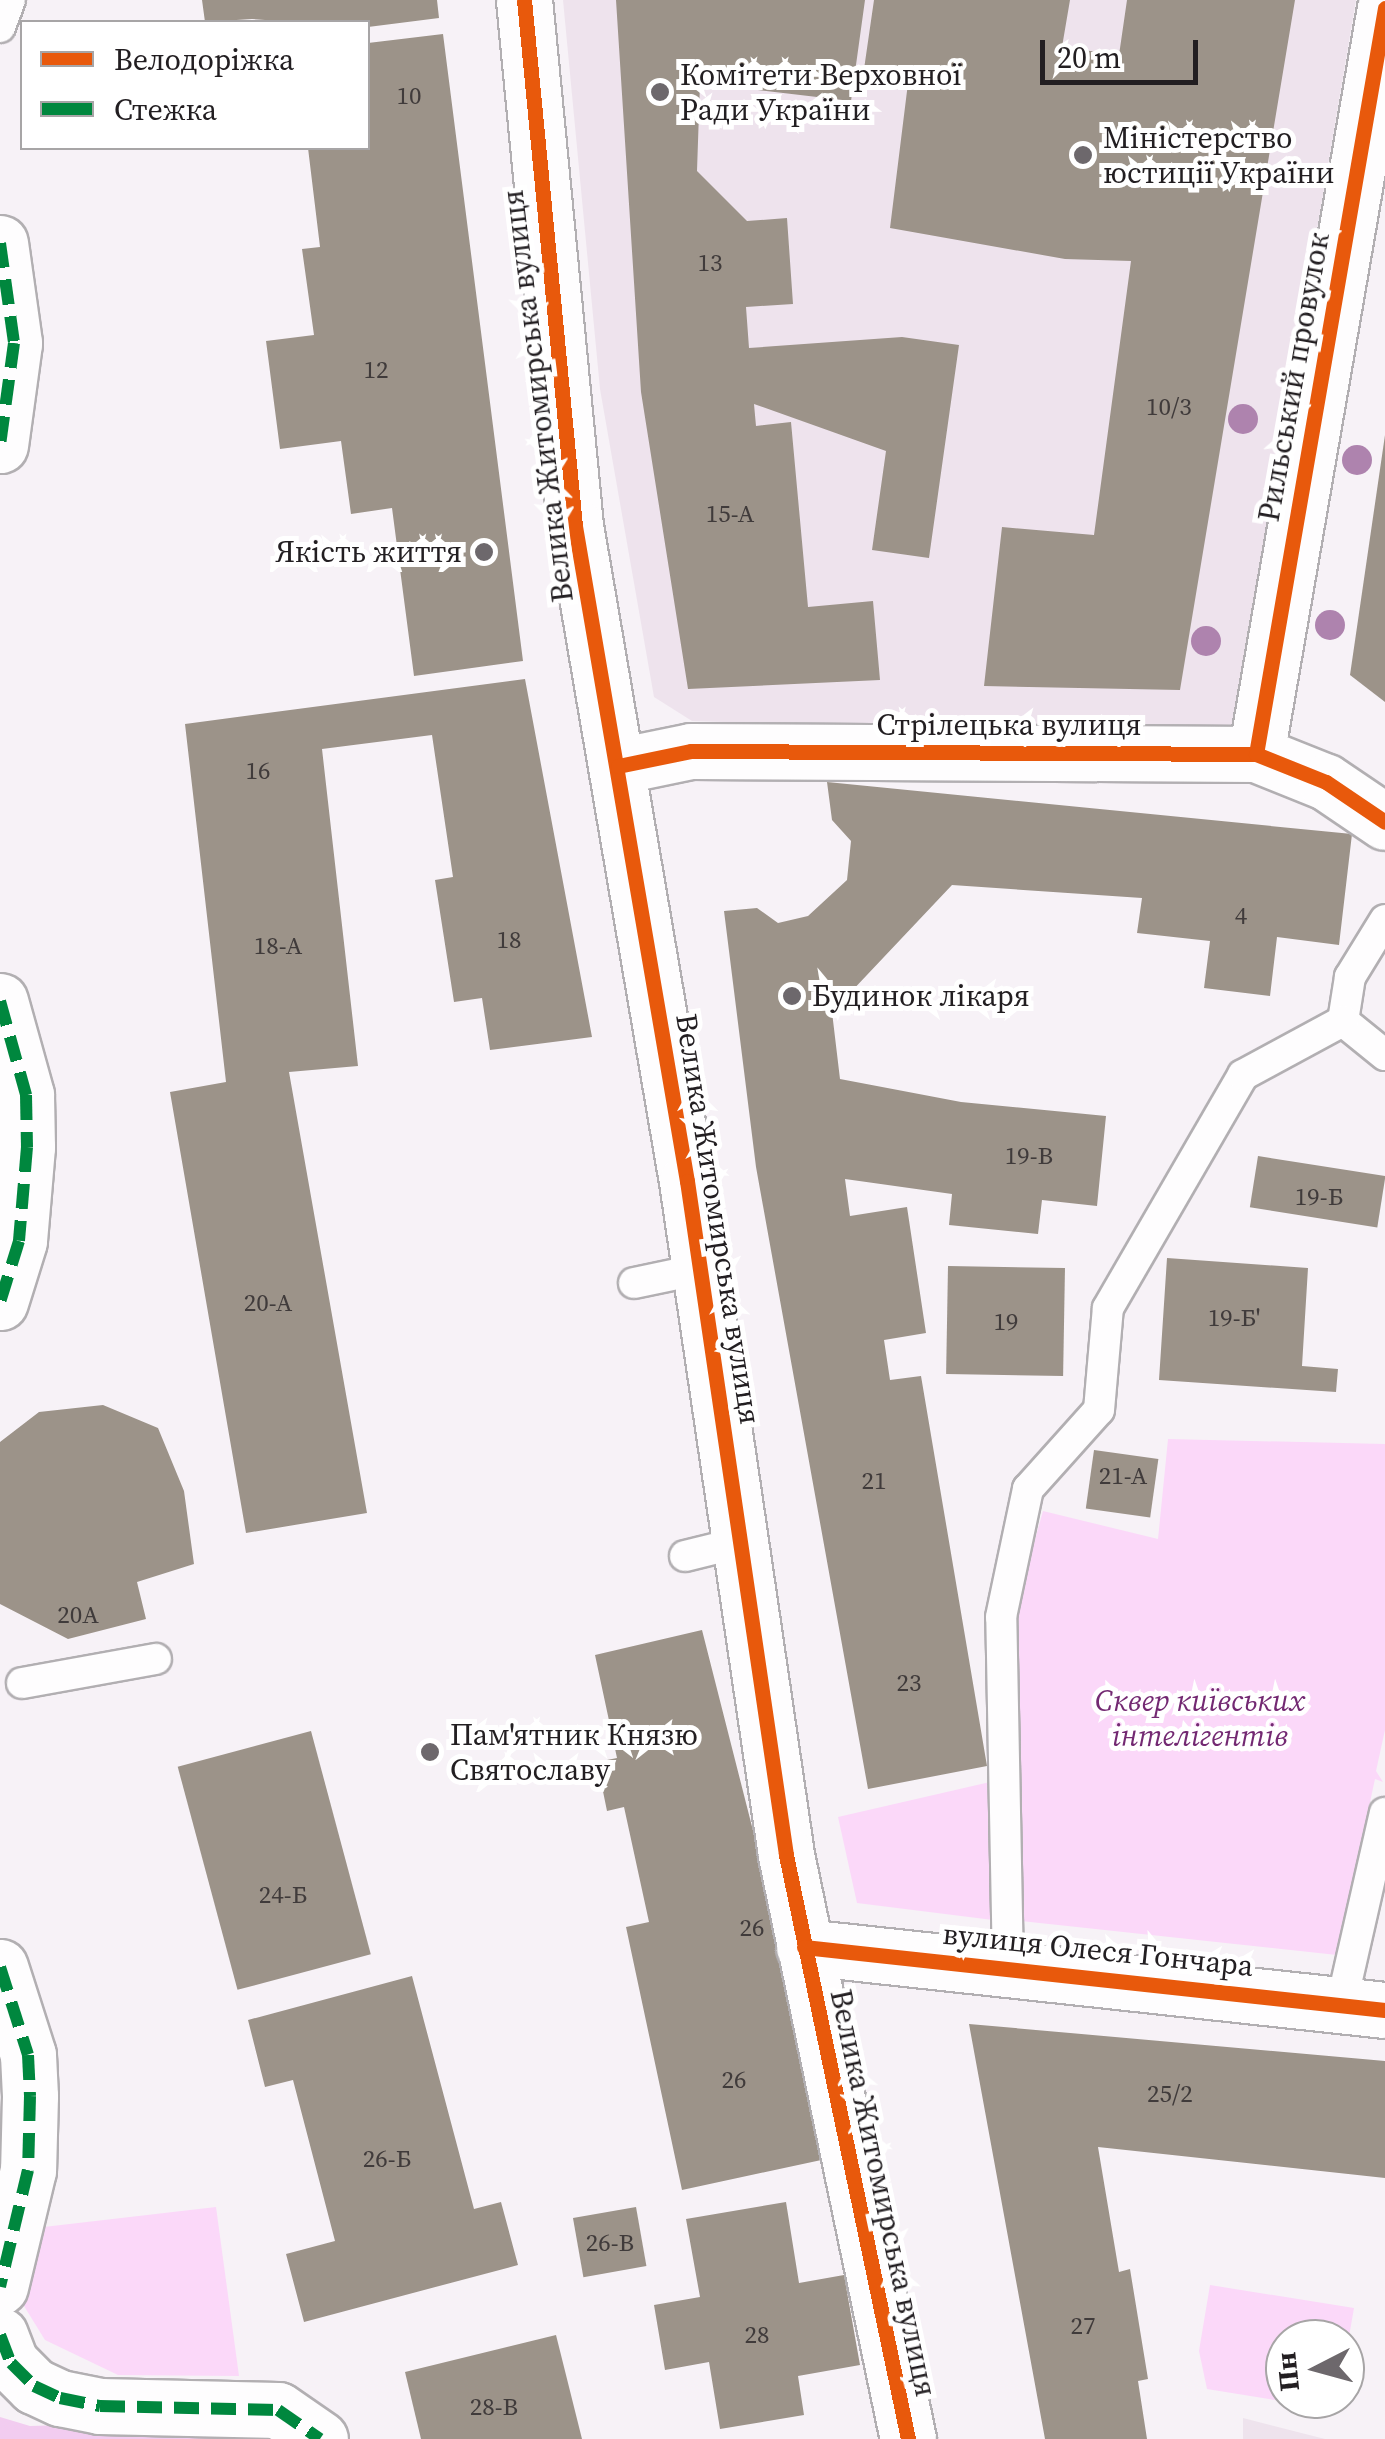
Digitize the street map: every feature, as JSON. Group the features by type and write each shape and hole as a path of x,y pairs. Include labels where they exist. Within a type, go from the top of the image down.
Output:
{"street":[{"name":"Велика Житомирська вулиця","path":"524,0 575,526 700,1269 738,1543 804,1947 908,2439"},
{"name":"Рильський провулок","path":"1256,754 1385,8"},
{"path":"0,243 14,344 0,445"},
{"name":"Стрілецька вулиця","path":"618,766 691,751 1256,754 1326,782 1385,822"},
{"path":"0,1002 26,1095 27,1147 20,1241 0,1302"},
{"name":"вулиця Олеся Гончара","path":"804,1947 1363,2008"},
{"path":"0,1967 28,2055 30,2096 28,2170 0,2287"},
{"path":"0,2334 11,2363 34,2386 60,2398 100,2406 278,2410 320,2439"}],"lane":[{"path":"0,27 10,0"},
{"path":"1343,1021 1350,976 1385,920"},
{"path":"1343,1021 1385,1056"},
{"path":"1008,1968 1001,1618 1028,1489 1099,1410 1108,1308 1243,1075 1343,1021"},
{"path":"634,1283 700,1269"},
{"path":"685,1556 738,1543"},
{"path":"22,1683 156,1659"},
{"path":"1363,2008 1385,1813"}],"shaded area":[{"path":"563,0 1356,0 1232,730 1213,738 692,721 654,697 600,389"},
{"path":"0,2417 30,2426 241,2420 272,2439 0,2439"},
{"path":"1243,2418 1325,2439 1243,2439"}],"green space":[{"name":"Сквер київських інтелігентів","path":"1168,1439 1385,1444 1385,1730 1376,1771 1383,1782 1375,1779 1337,1955 1021,1921 1012,1622 1043,1511 1158,1539"},
{"path":"990,1782 993,1920 857,1903 838,1817"},
{"path":"216,2207 239,2376 118,2375 45,2340 24,2306 35,2228"},
{"path":"1210,2285 1354,2308 1352,2319 1265,2319 1265,2398 1207,2389 1199,2351"}],"building":[{"path":"202,0 437,0 439,18 370,27 370,20 205,20"},
{"path":"616,0 865,0 851,101 700,83 697,171 747,221 787,218 793,304 746,307 749,348 902,337 959,345 929,558 872,550 886,451 754,404 756,426 791,422 808,607 873,601 880,680 688,689 641,392"},
{"path":"874,0 1070,0 1062,47 1119,55 1127,0 1295,0 1180,690 984,686 1002,527 1094,535 1131,261 1065,259 890,228 908,83 863,76"},
{"path":"443,34 523,661 414,676 392,508 351,514 341,441 280,449 266,341 314,335 302,249 320,247 308,150 370,150 370,43"},
{"path":"1385,435 1385,702 1350,675"},
{"path":"525,679 592,1037 490,1050 482,998 454,1002 435,880 453,877 432,735 322,749 358,1066 289,1072 367,1513 246,1533 170,1092 226,1082 185,724"},
{"path":"827,782 1352,834 1339,945 1277,937 1270,996 1204,988 1210,941 1137,933 1142,898 952,885 832,1012 840,1079 961,1102 1106,1116 1097,1206 1042,1200 1038,1234 949,1225 952,1194 845,1179 850,1216 907,1207 926,1333 884,1340 890,1380 921,1376 987,1766 868,1789 756,1167 724,911 757,908 778,923 808,916 847,880 851,841 832,820"},
{"path":"1258,1156 1385,1176 1377,1228 1250,1207"},
{"path":"1167,1258 1308,1268 1302,1366 1338,1369 1336,1392 1159,1380"},
{"path":"948,1266 1065,1268 1063,1376 946,1374"},
{"path":"103,1405 158,1428 184,1491 194,1564 137,1582 146,1619 68,1639 0,1604 0,1442 39,1412"},
{"path":"1094,1450 1158,1459 1150,1517 1086,1508"},
{"path":"702,1630 761,1862 826,2159 682,2190 626,1927 649,1922 624,1807 607,1811 597,1762 617,1758 595,1655"},
{"path":"311,1731 371,1954 237,1990 178,1767"},
{"path":"412,1976 474,2209 501,2202 518,2265 304,2322 286,2254 335,2241 293,2080 265,2087 248,2020"},
{"path":"969,2024 1385,2061 1385,2178 1098,2147 1119,2272 1130,2269 1148,2379 1138,2381 1147,2439 1045,2439"},
{"path":"786,2202 799,2283 844,2275 860,2365 798,2376 804,2415 720,2429 709,2362 665,2370 654,2305 700,2297 686,2219"},
{"path":"636,2207 646,2266 583,2277 573,2218"},
{"path":"556,2335 582,2439 421,2439 405,2372"}],"marked path":[{"path":"0,243 14,343 0,445"},
{"path":"0,1001 26,1095 27,1147 19,1241 0,1302"},
{"path":"0,1967 28,2055 30,2096 28,2170 0,2287"},
{"path":"0,2335 11,2363 34,2386 60,2398 100,2406 278,2410 320,2439"}],"cycle path":[{"path":"524,0 575,526 687,1181 786,1855 908,2439"},
{"path":"1256,754 1385,8"},
{"path":"618,766 691,751 1256,754 1326,782 1385,822"},
{"path":"804,1947 1385,2010"}],"place":[{"name":"Комітети Верховної Ради України","path":"660,92"},
{"name":"Міністерство юстиції України","path":"1083,155"},
{"name":"Якість життя","path":"484,552"},
{"name":"Будинок лікаря","path":"792,996"},
{"name":"Пам'ятник Князю Святославу","path":"430,1752"}]}
